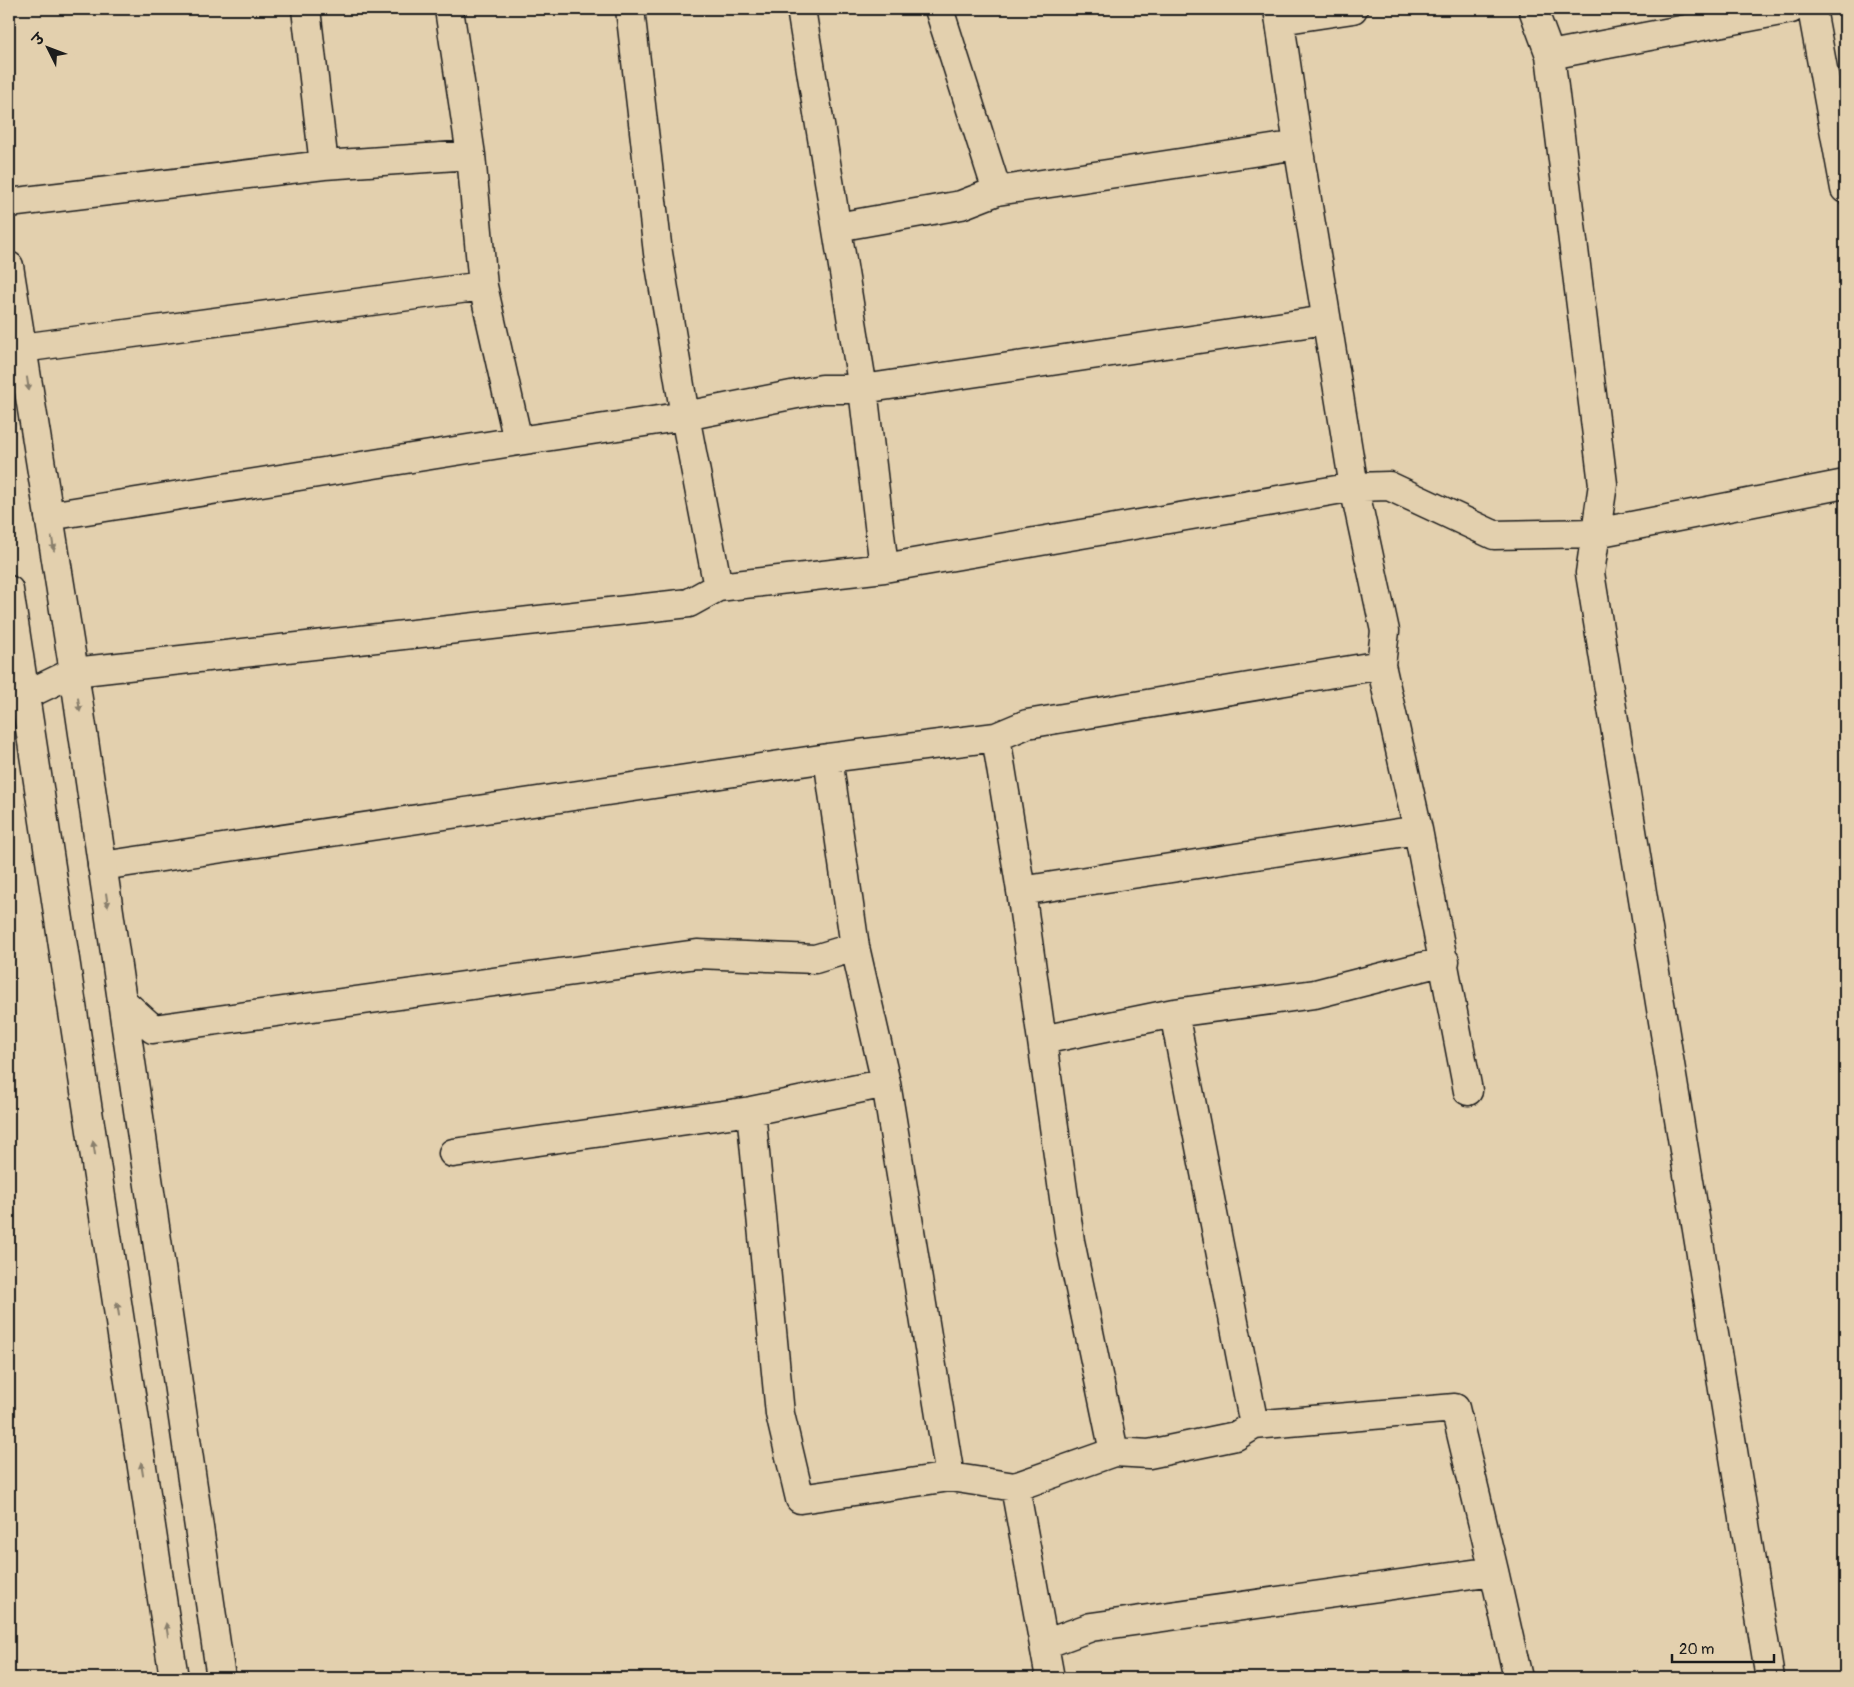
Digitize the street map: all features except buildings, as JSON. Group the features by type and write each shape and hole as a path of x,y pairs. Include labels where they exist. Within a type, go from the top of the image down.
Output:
{"street":[{"path":"306,9 324,165"},
{"path":"450,9 471,155 483,286 518,441"},
{"path":"630,9 658,253 718,587"},
{"path":"801,9 863,389 884,568"},
{"path":"939,9 997,191"},
{"path":"1353,9 1279,15 1298,145 1354,488 1385,631 1381,665 1445,961 1468,1092"},
{"path":"1533,9 1550,55 1603,484 1590,573 1770,1678"},
{"path":"1550,55 1791,9"},
{"path":"1812,9 1845,189"},
{"path":"837,227 961,205 997,191 1298,145"},
{"path":"9,203 324,165 471,155"},
{"path":"9,266 74,672 221,1678"},
{"path":"22,348 483,286"},
{"path":"49,516 686,416 822,389 863,389 1326,320"},
{"path":"17,697 74,672 689,603 718,587 884,568 1354,488 1390,486 1494,535 1596,533 1845,484"},
{"path":"9,590 17,697 174,1678"},
{"path":"102,866 828,758 996,737 1027,724 1381,665"},
{"path":"996,737 1021,891 1070,1241 1114,1452"},
{"path":"828,758 856,947 886,1082 950,1477"},
{"path":"1021,891 1418,830"},
{"path":"122,1001 153,1029 697,954 815,959 856,947"},
{"path":"1042,1040 1174,1013 1314,994 1445,961"},
{"path":"1174,1013 1254,1425"},
{"path":"454,1154 751,1111 886,1082"},
{"path":"751,1111 780,1414 800,1499 950,1477 1015,1487 1114,1452 1149,1454 1236,1436 1254,1425 1455,1408 1518,1678"},
{"path":"1015,1487 1050,1678"},
{"path":"1044,1644 1091,1626 1494,1571"}]}
